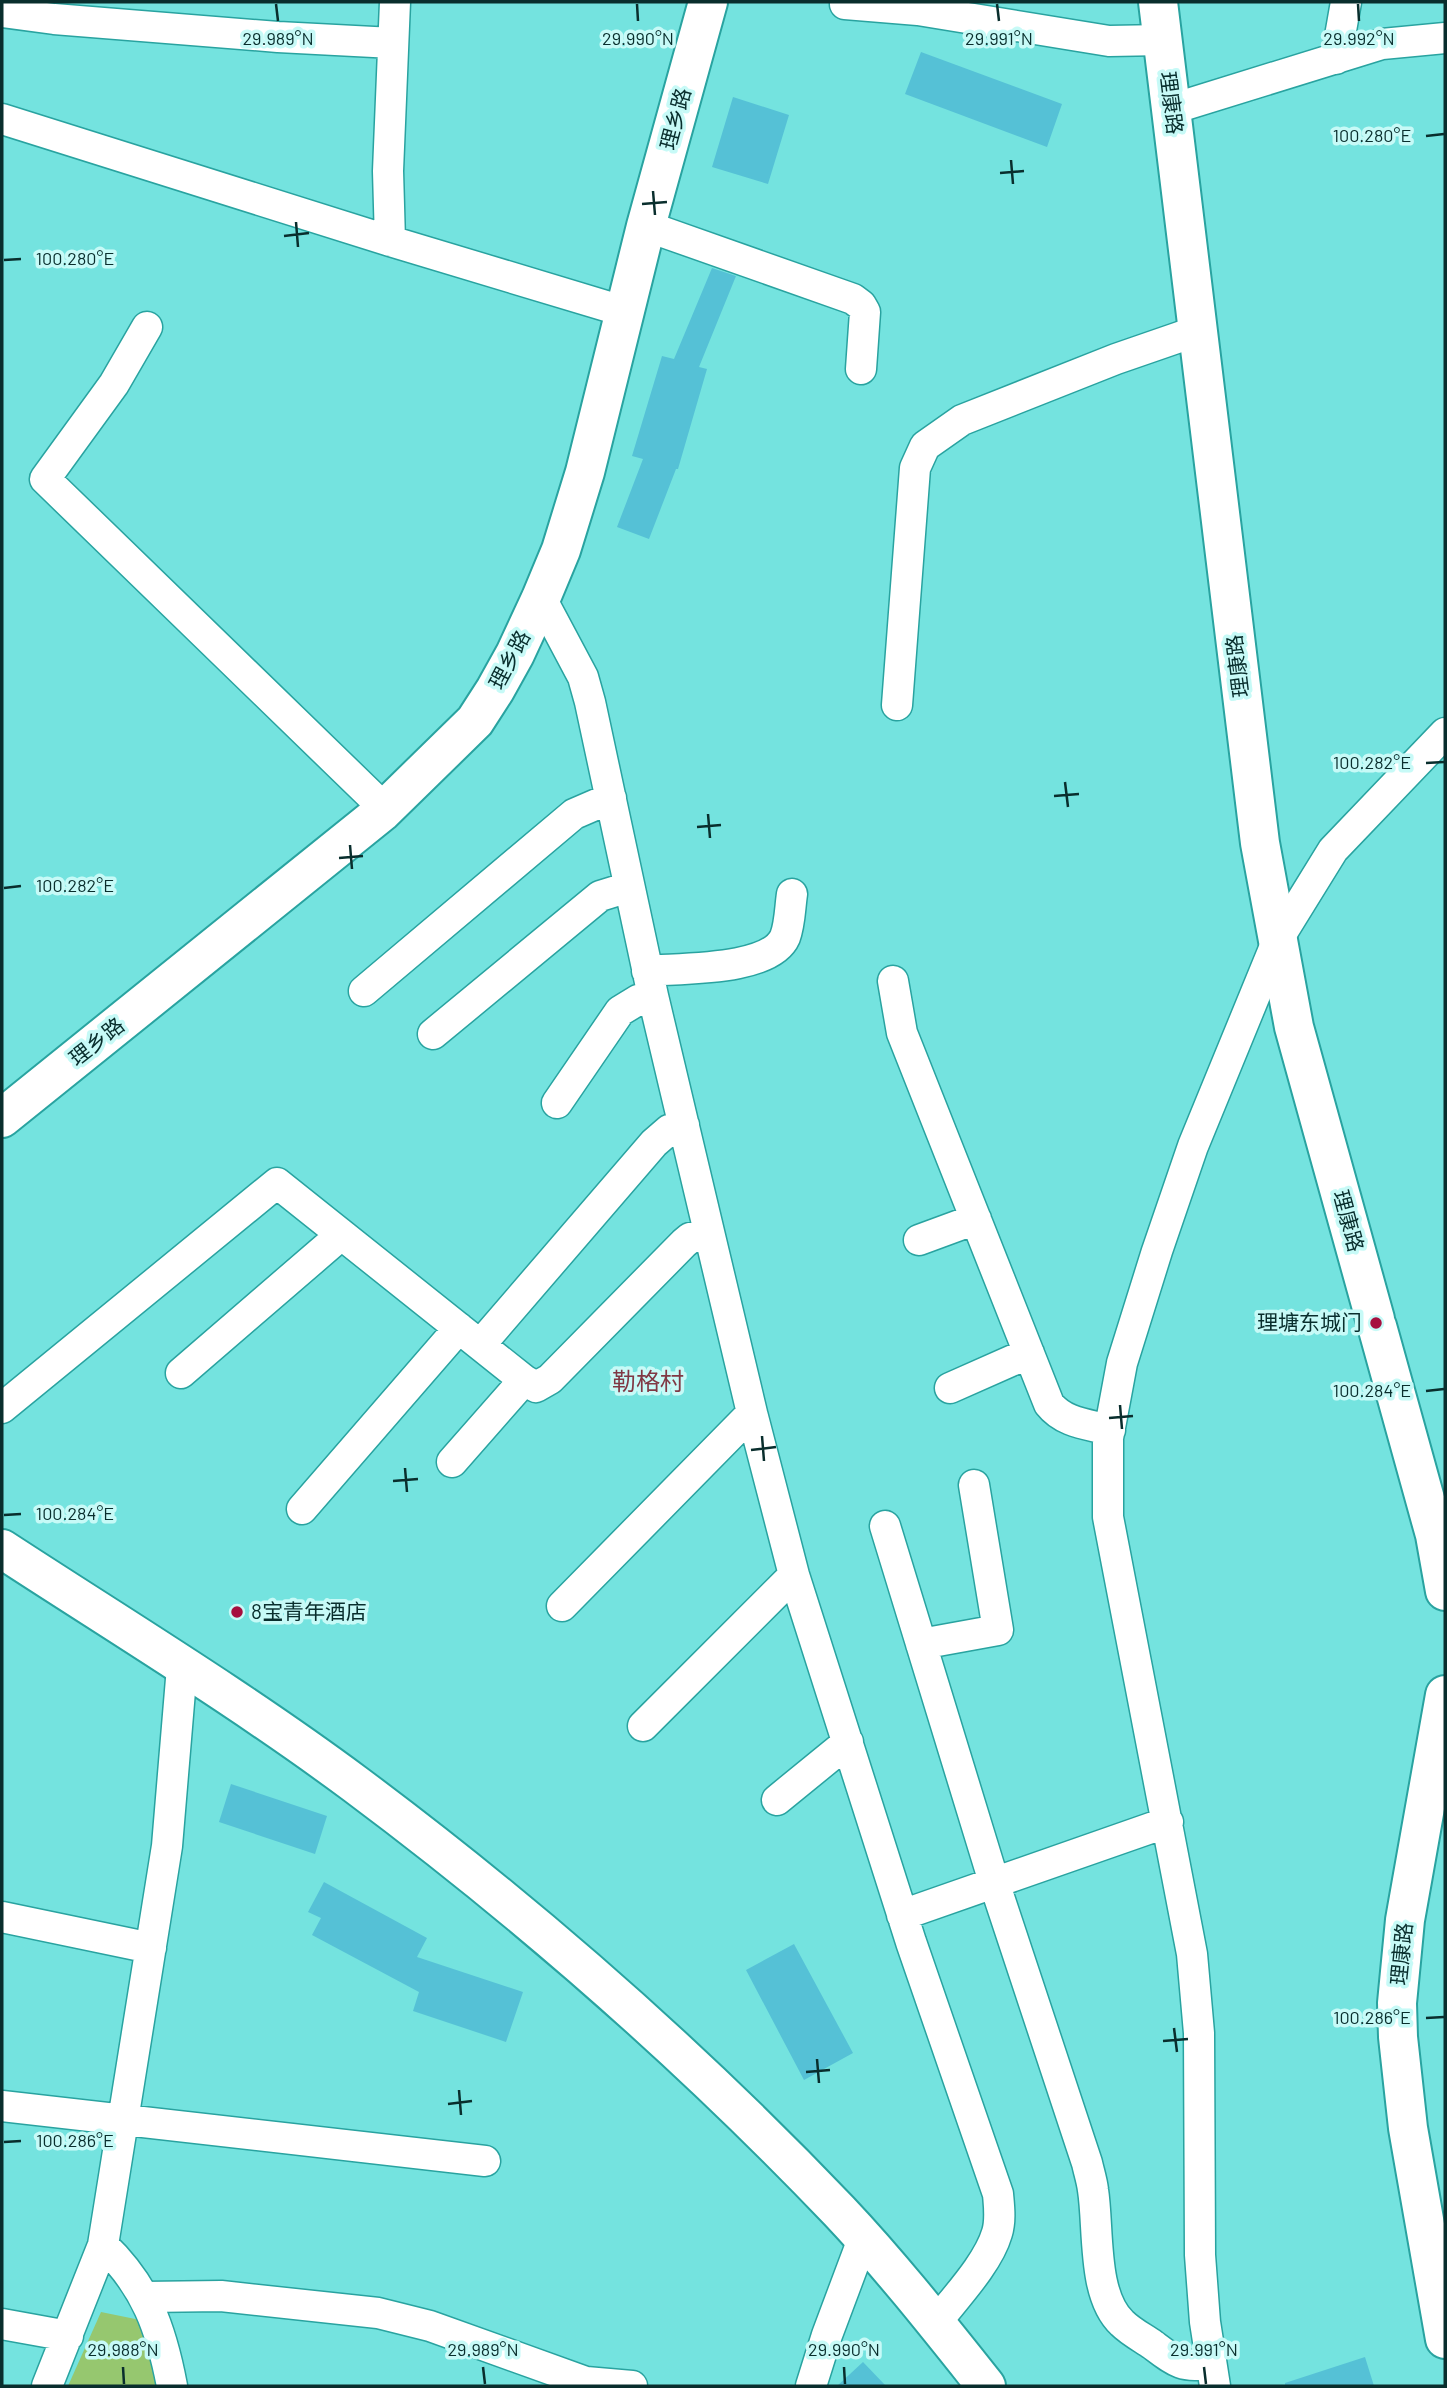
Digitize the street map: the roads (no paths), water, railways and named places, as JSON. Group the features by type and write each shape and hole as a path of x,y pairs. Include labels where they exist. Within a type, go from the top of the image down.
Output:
{"main road":[{"name":"理乡路","path":"2,1118 386,809 475,720 515,654 561,550 585,472 646,226 708,2"},
{"name":"理康路","path":"1158,2 1267,891 1279,939 1294,1027 1435,1535 1445,1591"},
{"path":"2,1549 352,1782 528,1919 704,2078 838,2211 986,2386"},
{"name":"理康路","path":"1445,1695 1405,1920 1397,2003 1408,2128 1445,2339"}],"street":[{"path":"390,241 388,171 395,2"},
{"path":"1336,60 1346,2"},
{"path":"845,5 918,10 1109,41 1163,40"},
{"path":"2,12 54,19 278,37 393,43"},
{"path":"1172,109 1382,44 1445,38"},
{"path":"2,118 390,241 626,312"},
{"path":"646,226 853,299 865,312 861,369"},
{"path":"147,327 114,384 44,479 386,809"},
{"path":"897,705 915,468 925,446 962,420 1116,359 1197,331"},
{"path":"541,598 583,677 650,984 752,1413 794,1574 902,1914 998,2194 997,2232 988,2250 934,2325"},
{"path":"885,1526 995,1882 1087,2164 1093,2188 1101,2275 1108,2302 1121,2322 1171,2358 1213,2375 1200,2255 1199,2034 1192,1954 1108,1517 1110,1430 1122,1363 1193,1146 1279,939 1333,850 1445,733"},
{"path":"364,991 574,814 611,798"},
{"path":"433,1034 600,896 629,887"},
{"path":"557,1103 620,1011 638,1000 650,984 743,962 773,952 784,939 792,894"},
{"path":"893,981 902,1033 1049,1404 1056,1413 1070,1420 1110,1430"},
{"path":"302,1509 654,1143 669,1130 684,1125"},
{"path":"2,1408 277,1183 469,1337 536,1387 545,1383 684,1243 709,1233"},
{"path":"919,1240 976,1219"},
{"path":"181,1373 341,1234"},
{"path":"950,1388 1029,1353"},
{"path":"452,1462 524,1380"},
{"path":"562,1606 752,1413"},
{"path":"921,1644 998,1630 974,1485"},
{"path":"643,1726 794,1574"},
{"path":"47,2386 103,2245 167,1846 182,1667"},
{"path":"777,1800 848,1742"},
{"path":"902,1914 1168,1822"},
{"path":"2,1917 151,1948"},
{"path":"2,2106 485,2161"},
{"path":"811,2386 863,2239"},
{"path":"103,2245 130,2273 145,2297 166,2356 173,2386"},
{"path":"145,2297 221,2296 378,2313 430,2326 586,2382 632,2386"},
{"path":"2,2325 68,2336"}],"place":[{"name":"理塘东城门","path":"1376,1323"},
{"name":"8宝青年酒店","path":"237,1612"}],"district":[{"name":"勒格村","path":"648,1382"}]}
